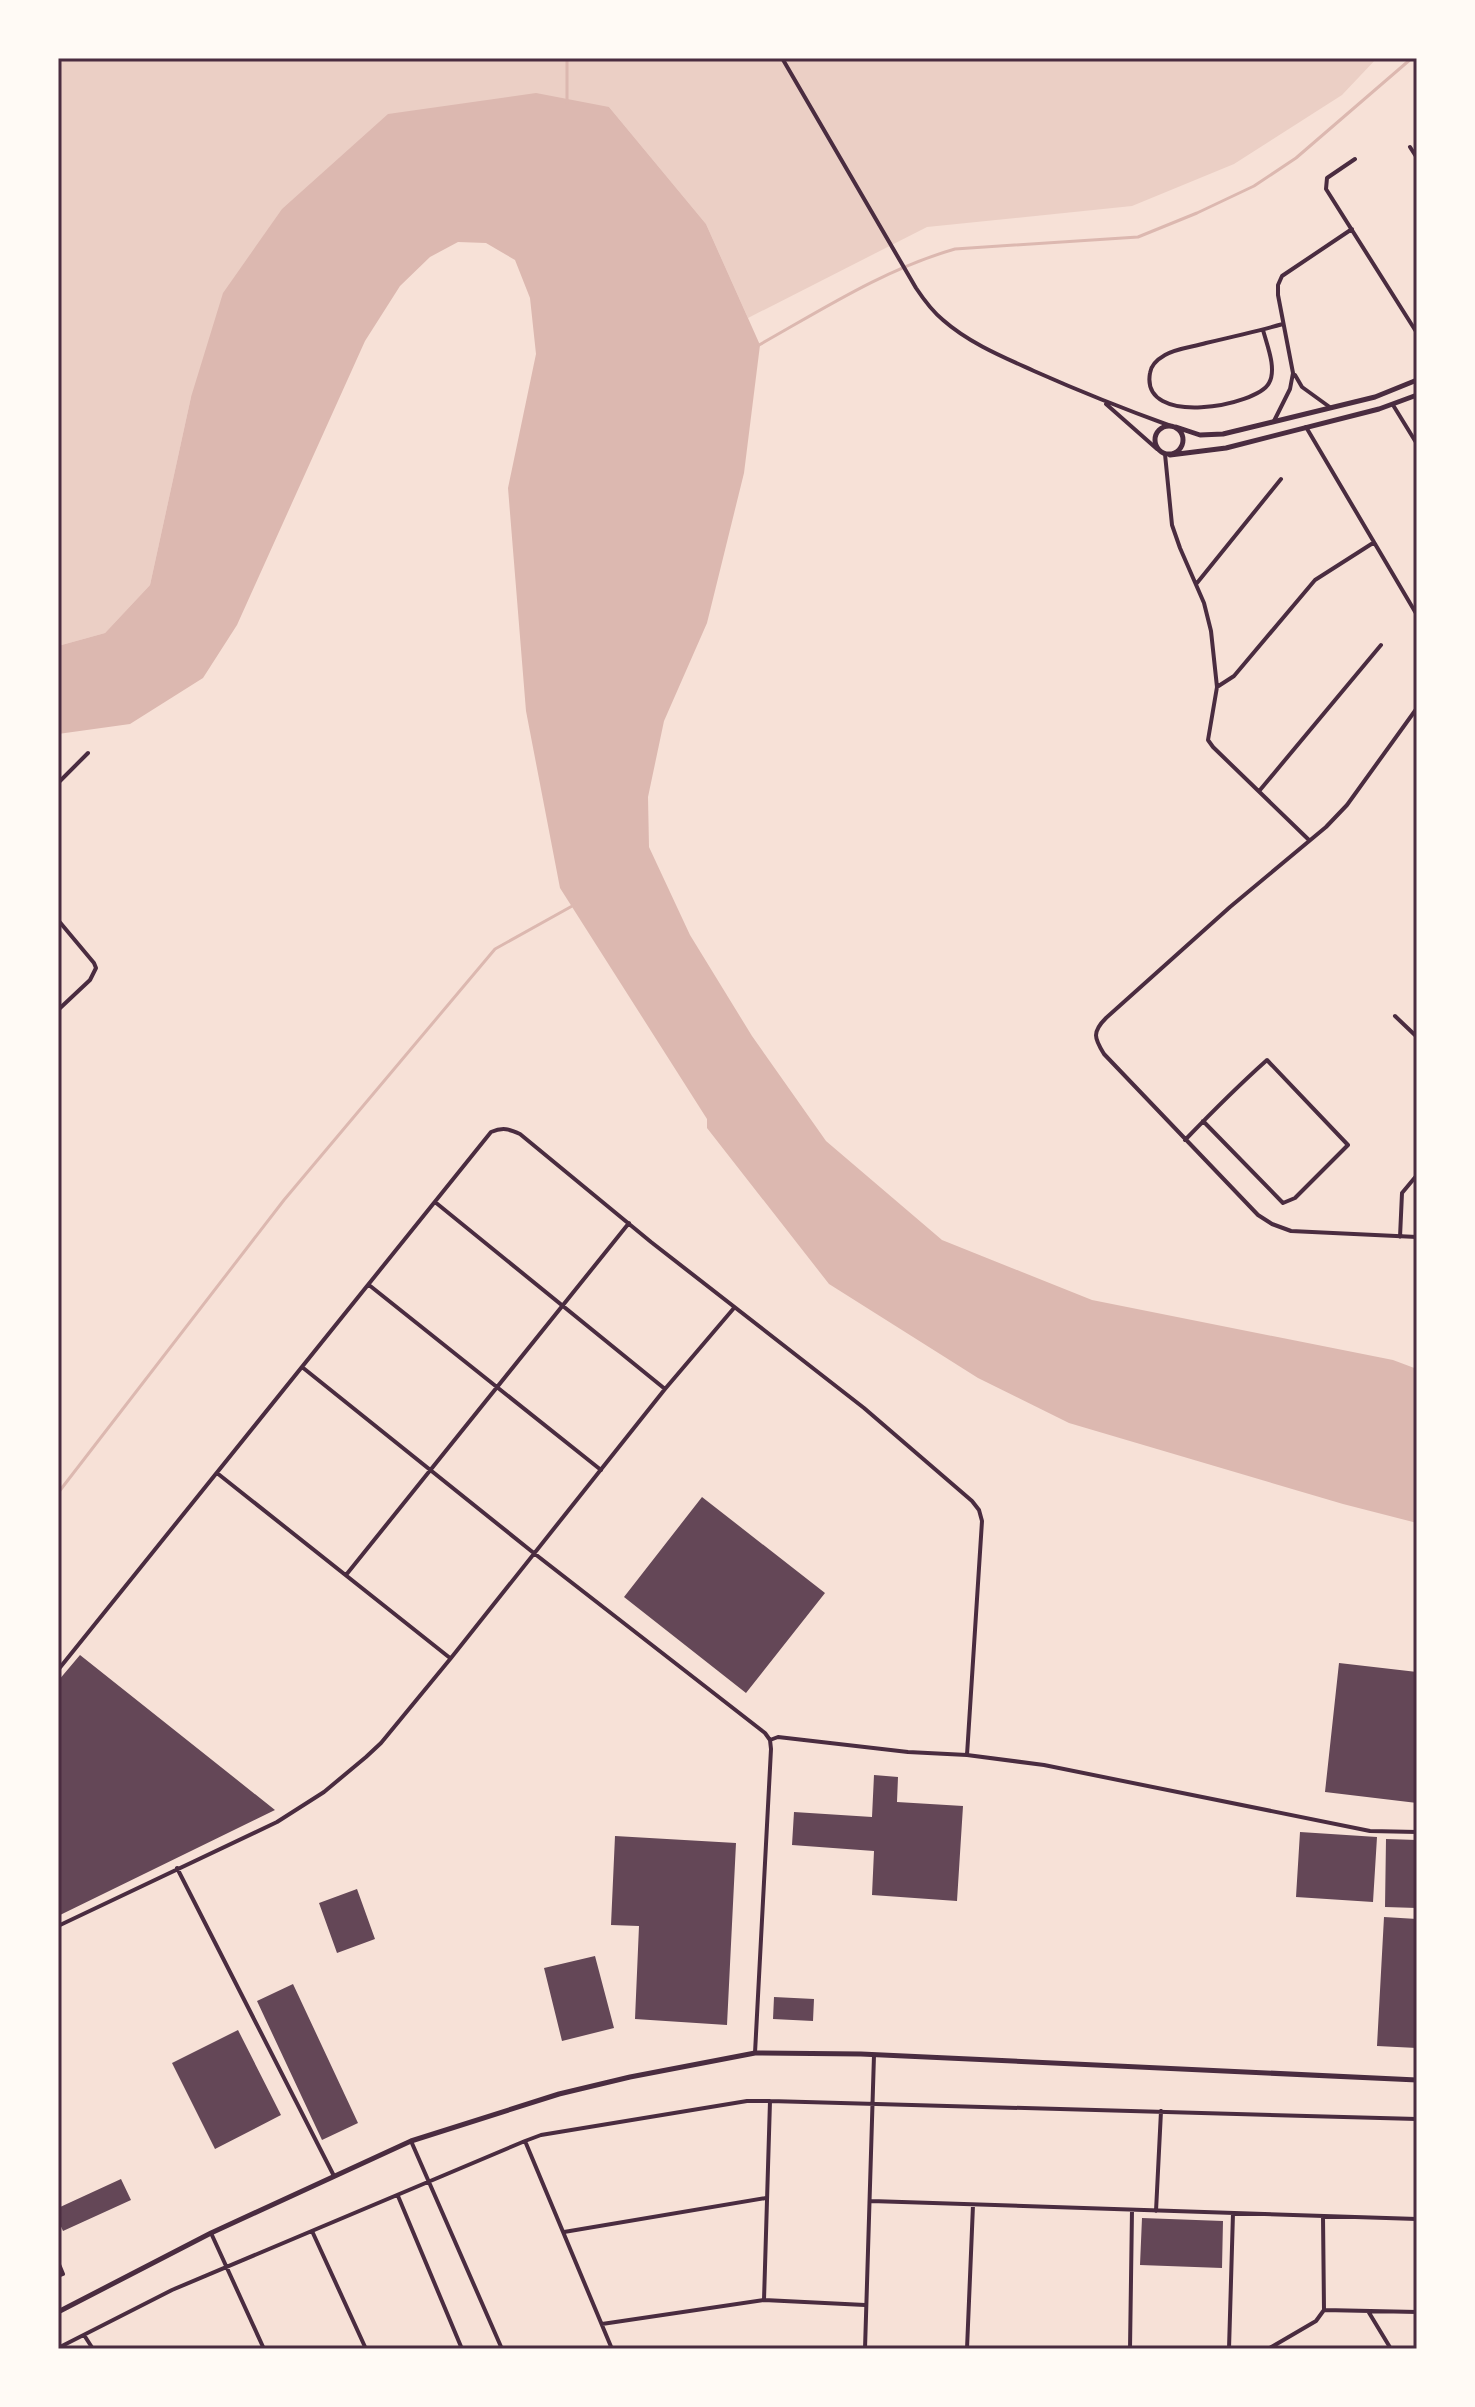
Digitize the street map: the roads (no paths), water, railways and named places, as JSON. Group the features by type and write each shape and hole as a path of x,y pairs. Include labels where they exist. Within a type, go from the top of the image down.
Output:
{"street":[{"path":"782,58 890,246 928,305 969,339 1001,356 1104,402 1188,432 1212,435 1375,397 1417,380"},
{"path":"1410,147 1417,158"},
{"path":"1355,159 1327,178 1326,189 1417,333"},
{"path":"1331,408 1302,387 1293,373 1278,285 1282,276 1352,229"},
{"path":"1263,330 1273,372 1269,384 1253,396 1196,409 1174,407 1158,397 1150,386 1149,374 1153,364 1163,356 1283,324"},
{"path":"1274,421 1290,389 1293,373"},
{"path":"1104,402 1168,455 1226,448 1393,405 1417,395"},
{"path":"1393,405 1417,444"},
{"path":"1157,449 1155,435 1161,428 1173,427 1182,434 1183,444 1178,451 1168,455"},
{"path":"1306,427 1417,615"},
{"path":"1168,455 1172,525 1204,603 1211,631 1217,687 1208,740 1309,840"},
{"path":"1197,584 1281,479"},
{"path":"1217,687 1234,676 1315,580 1373,543"},
{"path":"1260,790 1381,645"},
{"path":"1417,708 1347,805 1326,827 1230,907 1097,1027 1097,1043 1104,1054 1258,1215 1291,1231 1417,1237"},
{"path":"58,783 88,753"},
{"path":"58,920 96,968 90,980 58,1010"},
{"path":"1395,1016 1417,1037"},
{"path":"1185,1140 1203,1121 1267,1060 1348,1145 1295,1198 1283,1203 1203,1121"},
{"path":"58,1670 491,1132 500,1128 520,1134 864,1408 979,1510 982,1521 967,1755"},
{"path":"1400,1237 1402,1193 1417,1175"},
{"path":"435,1202 665,1389"},
{"path":"346,1575 629,1223"},
{"path":"369,1285 601,1470"},
{"path":"58,1926 267,1826 324,1792 366,1757 451,1658 734,1307"},
{"path":"302,1367 745,1717 770,1740 755,2053"},
{"path":"217,1473 451,1658"},
{"path":"770,1740 778,1737 1044,1765 1370,1831 1417,1832"},
{"path":"177,1868 334,2176"},
{"path":"58,2312 211,2233 411,2141 559,2094 755,2053 874,2055 1417,2080"},
{"path":"865,2349 874,2055"},
{"path":"58,2348 172,2290 541,2135 747,2101 1417,2119"},
{"path":"764,2300 770,2101"},
{"path":"1156,2211 1161,2111"},
{"path":"411,2141 502,2349"},
{"path":"525,2141 612,2349"},
{"path":"398,2196 462,2349"},
{"path":"564,2232 766,2198"},
{"path":"871,2201 1417,2219"},
{"path":"967,2349 973,2205"},
{"path":"1130,2349 1132,2210"},
{"path":"1229,2349 1233,2213"},
{"path":"1268,2349 1322,2317 1323,2216"},
{"path":"312,2231 366,2349"},
{"path":"211,2233 264,2349"},
{"path":"58,2262 63,2274 58,2276"},
{"path":"602,2324 764,2300 867,2305"},
{"path":"1324,2310 1417,2312"},
{"path":"1368,2311 1391,2349"},
{"path":"84,2335 93,2349"}],"waterway":[{"path":"567,58 567,102"},
{"path":"759,345 879,279 955,249 1138,237 1197,213 1254,186 1296,158 1412,58"},
{"path":"58,1493 284,1200 495,949 574,905"}]}
